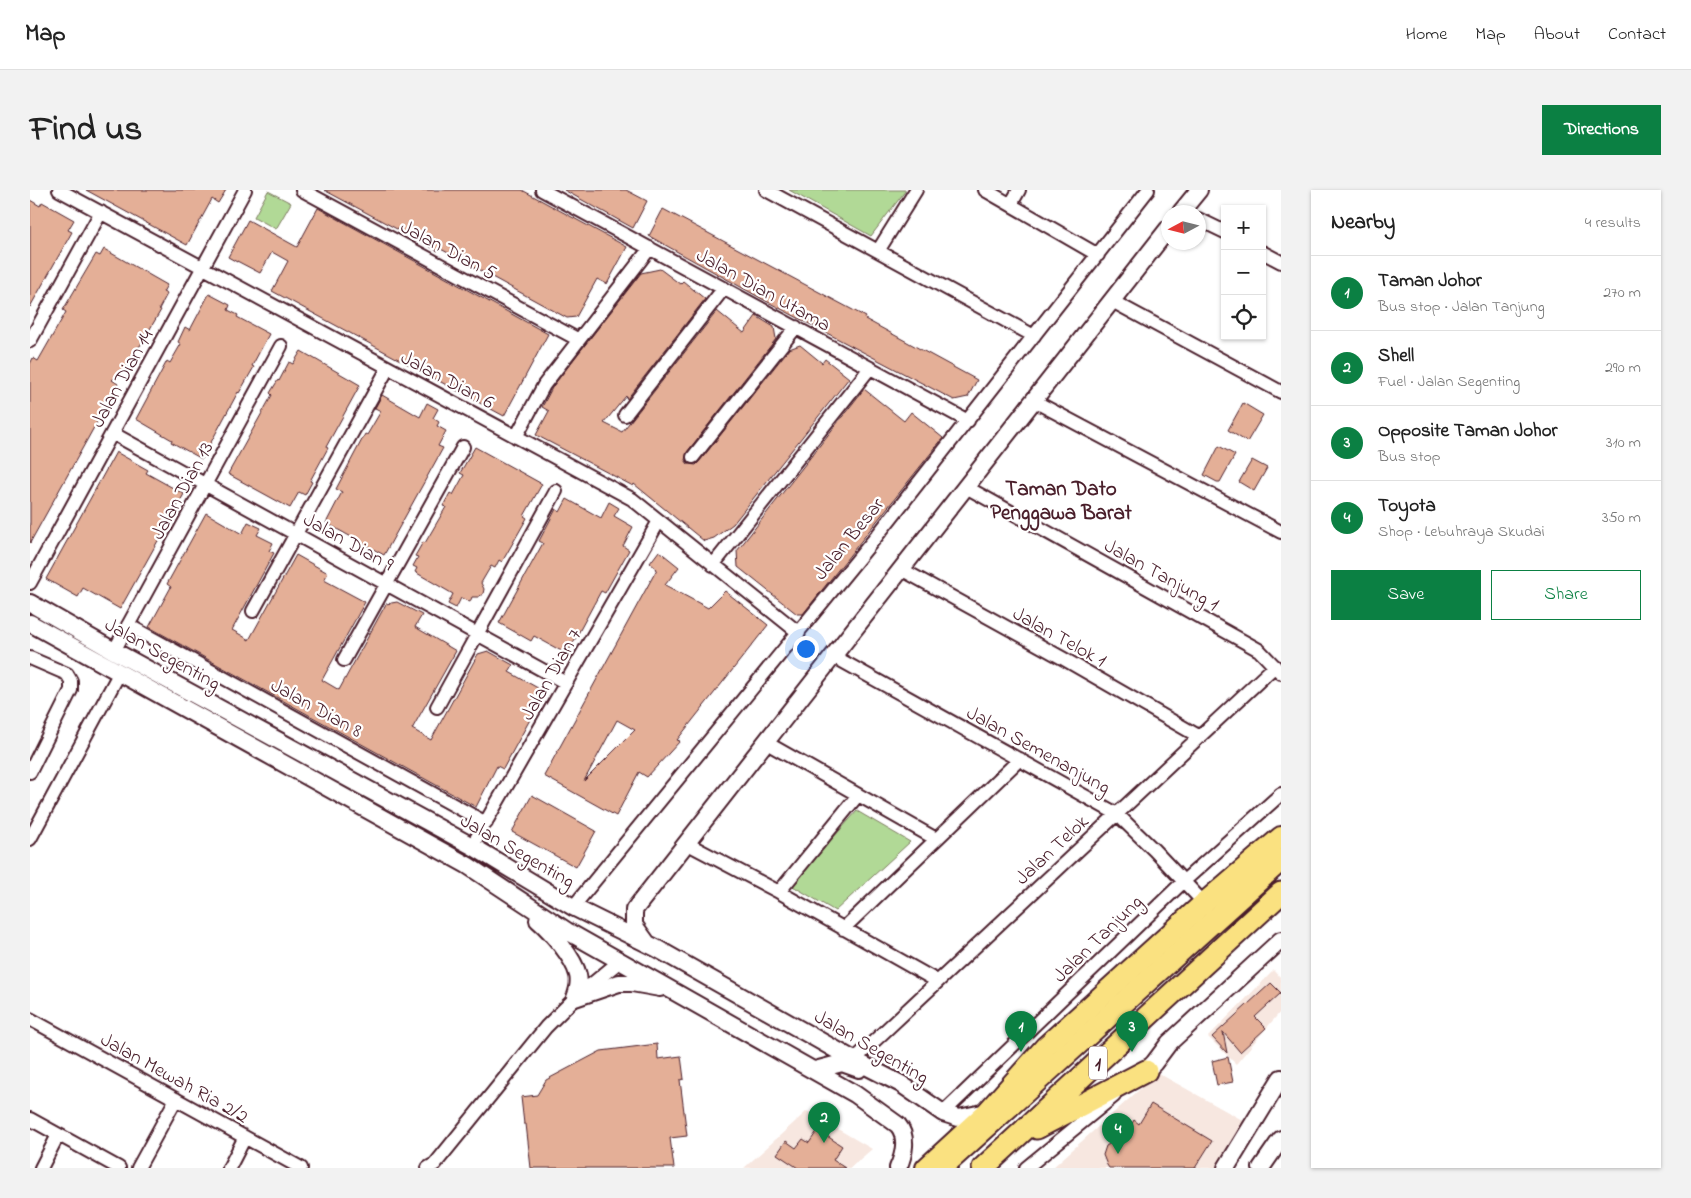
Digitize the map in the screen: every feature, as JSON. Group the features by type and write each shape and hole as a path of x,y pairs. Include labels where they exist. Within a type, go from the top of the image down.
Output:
{"highway":[{"name":"1","path":"941,1168 1281,860"},
{"name":"1","path":"983,1168 1281,893"},
{"path":"1019,1136 1146,1071"}],"main road":[{"path":"926,1168 987,1112 1045,1047 1281,836"}],"street":[{"name":"Jalan Dian 6","path":"59,190 632,499 799,633"},
{"name":"Jalan Dian 14","path":"30,583 245,190"},
{"name":"Jalan Dian 5","path":"302,190 579,340"},
{"name":"Jalan Dian Utama","path":"542,190 968,421"},
{"path":"766,190 1034,336"},
{"path":"878,251 916,190"},
{"path":"986,190 1098,254"},
{"path":"1011,204 1019,190"},
{"name":"Jalan Besar","path":"573,907 799,633 968,421 1148,190"},
{"path":"1189,205 1199,190"},
{"path":"30,340 101,212"},
{"path":"1206,223 1221,230"},
{"path":"434,1167 546,1027 575,998 620,960 652,946 634,925 634,910 1161,238"},
{"path":"516,437 544,385 650,248"},
{"path":"1266,254 1281,262"},
{"path":"625,415 724,288"},
{"path":"1112,301 1281,392"},
{"path":"693,457 796,327"},
{"name":"Jalan Dian 13","path":"114,652 281,346"},
{"path":"253,611 388,368"},
{"path":"713,565 870,368"},
{"path":"1034,401 1281,532"},
{"name":"Jalan Dian 9","path":"112,433 566,683"},
{"path":"344,660 462,447"},
{"name":"Jalan Tanjung 1","path":"966,487 1259,650 1278,670"},
{"path":"437,706 556,490"},
{"name":"Jalan Dian 7","path":"472,846 659,521"},
{"name":"Jalan Telok 1","path":"901,570 1064,659 1200,737"},
{"name":"Jalan Segenting","path":"30,603 114,652 472,846 573,907 652,946 854,1060 901,1084 943,1113 959,1118 987,1112"},
{"name":"Jalan Dian 8","path":"128,625 486,823"},
{"name":"Jalan Segenting","path":"32,629 120,672 467,865 567,931 855,1094 898,1125 903,1131 903,1158 898,1168"},
{"name":"Jalan Semenanjung","path":"833,656 1117,814 1204,903"},
{"path":"30,658 67,674 71,681 71,690 30,772"},
{"name":"Jalan Telok","path":"854,1060 1200,737 1278,670"},
{"path":"30,839 120,672"},
{"path":"765,742 936,839"},
{"path":"843,929 1020,759"},
{"name":"Jalan Tanjung","path":"943,1113 1184,881 1281,794"},
{"path":"779,892 858,795"},
{"path":"686,843 779,892 937,981"},
{"path":"472,846 481,866 510,898 545,926 557,939 578,974 579,988 575,998"},
{"path":"610,925 623,940 620,960"},
{"path":"1026,1168 1146,1071 1170,1043 1281,940"},
{"path":"575,998 620,983 632,982 674,991"},
{"path":"745,998 810,1042 814,1048 814,1056 808,1062 808,1066 842,1063 901,1084"},
{"name":"Jalan Mewah Ria 2/2","path":"30,1019 301,1168"},
{"path":"1226,1168 1281,1078"},
{"path":"138,1168 176,1099"},
{"path":"30,1119 119,1168"},
{"path":"40,1168 58,1134"},
{"path":"229,1168 245,1137"},
{"path":"1262,1168 1281,1138"}],"shaded area":[{"path":"1274,970 1281,978 1281,1011 1236,1064 1208,1037"},
{"path":"1158,1073 1244,1121 1216,1168 1052,1168"},
{"path":"807,1111 872,1149 850,1168 744,1168"}],"green space":[{"path":"789,190 906,190 871,236"},
{"path":"268,191 291,203 276,229 254,217"},
{"path":"857,811 910,842 835,911 791,885"}],"building":[{"path":"86,190 226,190 218,203 212,199 187,245"},
{"path":"324,190 522,190 627,247 607,284 597,279 576,317 567,318 439,248 438,251"},
{"path":"564,190 626,190 647,201 633,228"},
{"path":"30,200 40,206 42,202 74,220 68,230 72,232 30,307"},
{"path":"318,208 548,334 504,416 272,291 288,261 272,252 260,273 228,257 248,220 297,247"},
{"path":"663,209 866,317 865,319 977,380 968,397 954,400 766,301 649,236"},
{"path":"104,249 167,285 163,292 167,294 159,309 161,310 140,346 136,349 127,368 112,380 118,384 30,543 30,364 33,358 38,361 66,312 63,310 96,254 100,256"},
{"path":"660,269 680,284 683,281 705,299 627,399 626,396 604,423 622,432 717,311 744,333 756,316 774,327 776,339 687,452 685,460 688,464 696,465 699,462 789,349 800,345 822,363 825,359 849,378 733,524 714,538 704,541 634,484 633,486 536,435 549,411 542,407 553,386 641,273"},
{"path":"209,294 230,305 228,310 238,315 237,317 269,334 252,366 254,367 238,392 202,459 171,442 172,440 136,419 167,361 170,363 181,344 178,342 185,327 190,330"},
{"path":"301,351 360,385 326,447 328,448 310,481 312,482 305,495 299,492 290,508 228,474 272,395 270,393 289,362 293,364"},
{"path":"864,389 904,421 911,412 943,438 803,614 797,614 738,567 737,551"},
{"path":"382,395 420,417 427,403 438,409 433,418 439,422 437,426 446,431 438,446 443,448 384,555 326,523 342,492 336,489 365,434 367,435 381,411 375,408"},
{"path":"1243,403 1263,415 1247,442 1228,430"},
{"path":"1219,446 1235,455 1220,482 1217,482 1204,475"},
{"path":"475,447 542,484 524,516 527,518 502,562 499,560 495,568 491,566 481,583 484,589 483,594 478,597 472,597 470,602 461,598 456,608 448,604 453,594 415,572 417,568 413,566 418,557 415,556 423,542 425,543 446,507 443,506 450,493 453,495 464,475 460,473"},
{"path":"116,452 148,470 146,473 184,494 120,609 83,588 78,597 46,579"},
{"path":"1252,460 1267,468 1254,491 1239,482"},
{"path":"567,499 601,518 609,502 619,508 614,516 633,527 623,546 629,550 605,593 601,591 567,654 534,636 531,641 499,623 543,543 539,541 556,509 560,512"},
{"path":"206,513 242,534 248,522 261,528 257,535 273,543 269,551 274,553 232,630 249,640 296,555 328,573 324,580 365,602 322,680 339,690 386,604 397,602 422,615 415,627 456,651 412,729 431,740 478,654 488,651 513,665 509,672 545,692 503,769 497,766 476,807 149,627 171,587 167,584"},
{"path":"659,551 679,567 665,585 708,608 725,591 768,625 677,740 680,741 647,777 639,772 616,816 544,776 657,569 650,563","holes":["617,720 635,730 584,781"]},
{"path":"532,795 596,831 576,867 512,832"},
{"path":"1271,983 1281,993 1255,1017 1266,1028 1240,1052 1223,1032 1227,1053 1212,1037"},
{"path":"657,1044 658,1059 681,1056 684,1079 680,1080 687,1136 670,1138 674,1168 531,1168 521,1097 537,1095 546,1080 601,1051"},
{"path":"1228,1057 1233,1082 1217,1085 1212,1061"},
{"path":"1151,1104 1212,1141 1195,1168 1109,1168 1103,1155 1106,1146 1115,1140 1123,1138 1134,1120 1139,1124"},
{"path":"818,1130 842,1146 833,1160 845,1168 798,1168 777,1154 786,1141 796,1148 803,1139 809,1143"}],"place":[{"name":"Taman Johor","path":"1021,1052"},
{"name":"Opposite Taman Johor","path":"1132,1052"},
{"name":"Shell","path":"824,1143"},
{"name":"Toyota","path":"1118,1154"}],"district":[{"name":"Taman Dato Penggawa Barat","path":"1061,500"}]}
